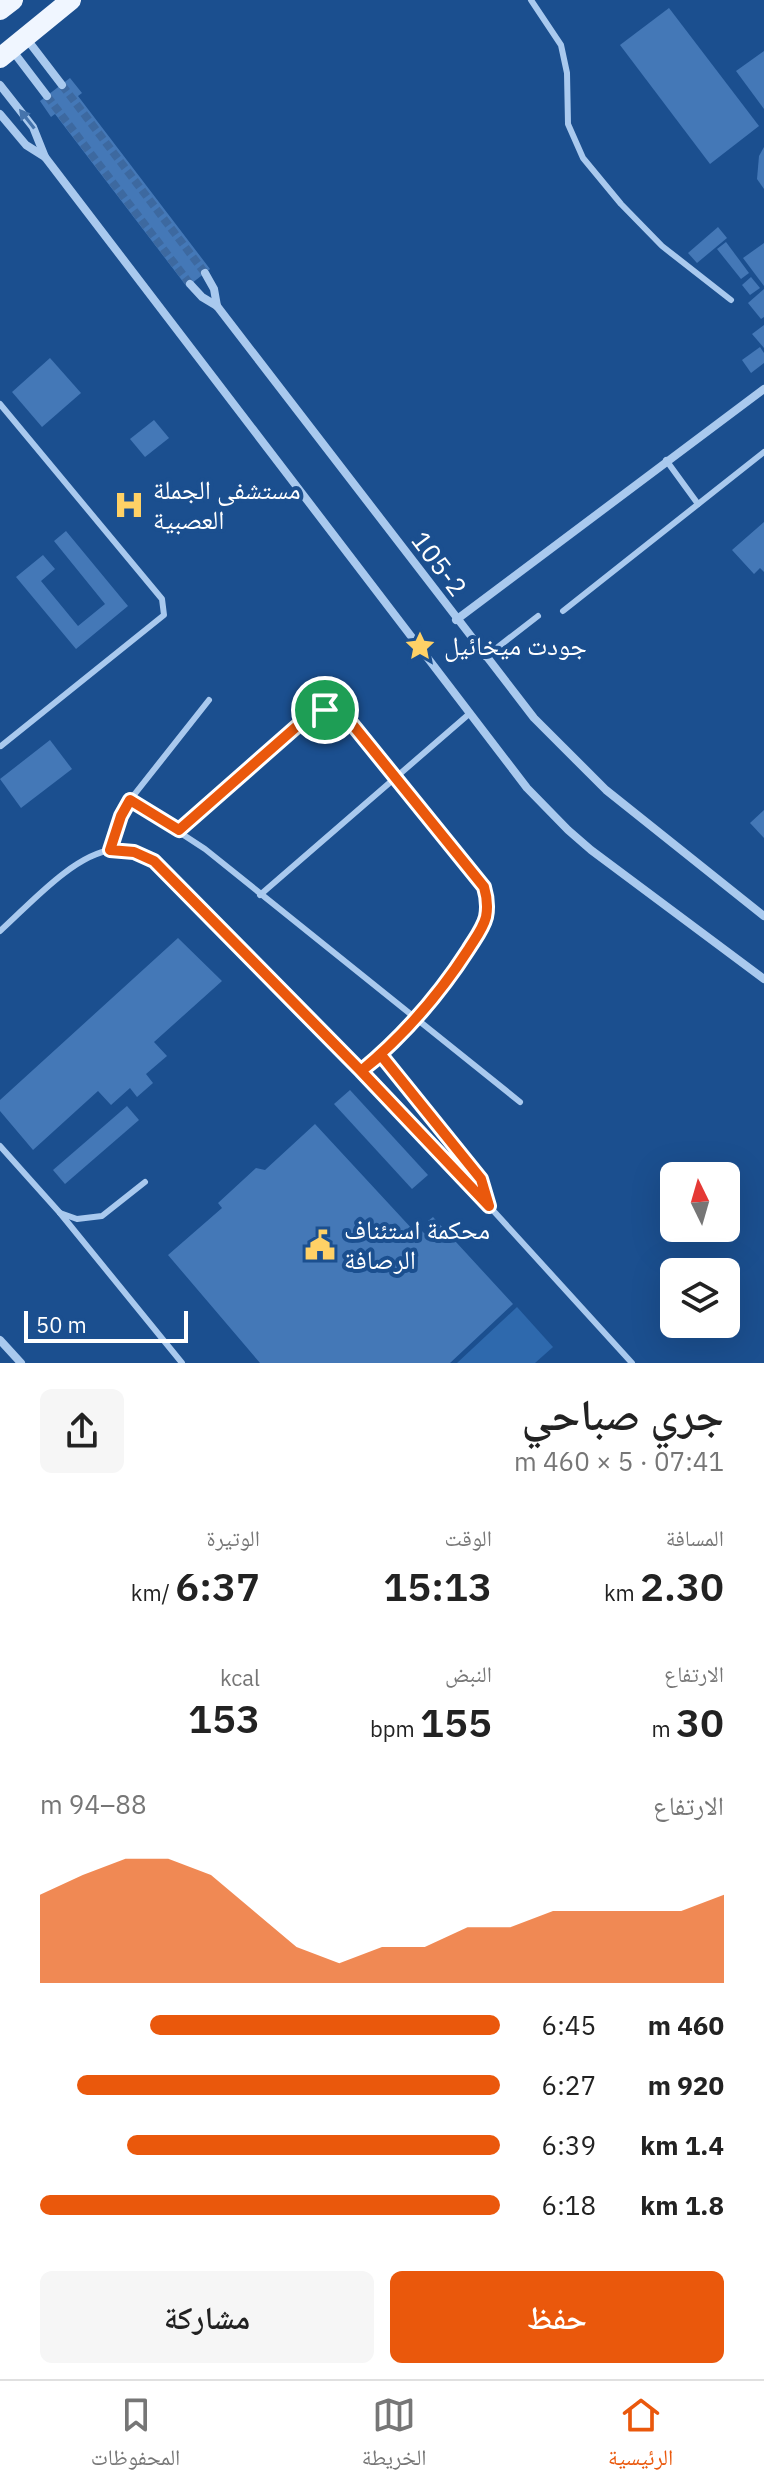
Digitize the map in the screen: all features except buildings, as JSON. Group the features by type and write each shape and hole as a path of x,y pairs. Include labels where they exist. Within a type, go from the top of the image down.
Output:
{"main road":[{"path":"0,10 13,0"},
{"path":"12,48 71,0"}],"street":[{"path":"12,48 62,85"},
{"path":"12,48 47,96"},
{"path":"0,85 39,136 45,157"},
{"path":"0,114 26,145 45,157 527,788 568,830 764,979"},
{"name":"105-2","path":"205,273 214,289 217,306"},
{"name":"105-2","path":"190,284 202,297 217,306 534,718 581,767 764,916"},
{"path":"456,620 764,389"},
{"path":"0,1340 21,1363"}],"lane":[{"path":"531,0 561,45 567,73 568,124 583,158 621,204 662,246 731,300"},
{"path":"0,404 162,599 164,615 1,746"},
{"path":"563,611 764,452"},
{"path":"666,460 698,504"},
{"path":"485,657 538,616"},
{"path":"110,850 121,816 130,800 209,700"},
{"path":"179,830 304,720 317,712 333,711 348,719 479,878 487,906 483,925 463,957 414,1018 381,1055 361,1071"},
{"path":"260,895 469,714"},
{"path":"130,800 179,830 520,1102"},
{"path":"0,931 74,866 90,856 110,850 134,852 154,861 361,1071 632,1363"},
{"path":"381,1055 481,1179 489,1206"},
{"path":"0,1146 60,1213 182,1363"},
{"path":"60,1213 77,1219 102,1216 145,1182"}],"shaded area":[{"path":"517,1307 553,1347 535,1363 457,1363"}],"tunnel":[{"path":"62,85 205,273"},
{"path":"47,96 190,284"}],"place":[{"name":"مستشفى الجملة العصبية","path":"129,505"},
{"name":"جودت ميخائيل","path":"420,646"},
{"name":"محكمة استئناف الرصافة","path":"320,1245"}],"route":[{"path":"325,710 310,715 179,830 130,800 121,816 110,850 134,852 154,861 361,1071 381,1055 481,1179 489,1206 361,1071 381,1055 427,1004 463,957 483,925 487,906 484,887 348,719 325,710"}]}
